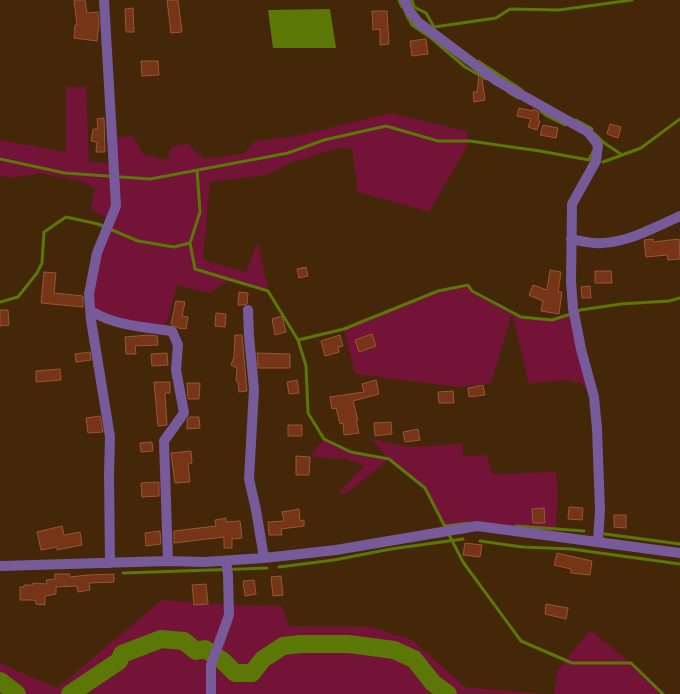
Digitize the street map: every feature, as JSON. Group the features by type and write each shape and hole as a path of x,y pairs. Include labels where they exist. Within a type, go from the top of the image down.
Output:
{"street":[{"path":"104,0 116,206 98,253 89,294 110,437 108,474 110,563"},
{"path":"404,0 408,9 418,22 444,43 497,81 588,132 598,145 596,161 572,204 571,239 571,282 573,308 581,349 594,397 597,430 600,510 598,541"},
{"path":"571,239 601,243 617,240 641,233 680,216"},
{"path":"248,310 254,389 249,479 264,558"},
{"path":"91,311 101,317 122,324 172,331 178,345 176,370 184,413 164,441 168,561"},
{"path":"0,566 168,561 204,562 264,558 336,550 477,526 680,553"},
{"path":"211,694 211,666 229,615 228,575 226,561"}],"shaded area":[{"path":"330,9 336,48 273,48 268,10"},
{"path":"66,87 86,87 89,162 113,164 112,137 133,136 143,154 168,160 171,147 187,143 204,159 243,154 255,141 297,136 390,113 466,131 470,141 429,212 358,192 352,149 339,148 292,162 267,175 210,182 203,260 246,272 258,242 268,291 229,280 209,293 177,285 165,330 91,311 89,294 110,220 91,209 95,189 83,182 40,173 11,178 0,175 0,140 66,152"},
{"path":"468,285 472,291 521,317 552,320 571,314 594,397 581,383 564,380 529,384 512,313 491,383 458,387 355,374 344,329 438,291"},
{"path":"324,439 351,452 388,459 372,439 411,447 462,443 463,456 487,455 492,474 556,472 558,496 555,536 477,526 447,531 425,488 389,459 347,493 338,493 364,466 347,459 310,457"},
{"path":"162,600 234,605 282,606 289,626 371,627 412,640 465,687 544,694 0,694 0,663 57,688"},
{"path":"590,630 631,663 663,694 554,694 557,671"}],"building":[{"path":"74,0 85,0 87,13 98,12 99,24 97,41 74,38 75,25 77,25"},
{"path":"167,0 178,0 182,32 171,33"},
{"path":"133,8 134,32 126,32 125,9"},
{"path":"372,11 387,11 389,44 380,45 380,29 373,30"},
{"path":"426,39 428,54 412,56 410,41"},
{"path":"141,61 158,61 159,75 142,76"},
{"path":"479,75 482,78 485,100 474,102 473,92 477,92"},
{"path":"519,108 533,111 533,109 539,112 538,120 540,121 537,130 528,127 531,119 517,116"},
{"path":"104,118 105,152 96,152 97,142 91,141 93,129 98,129 97,119"},
{"path":"610,124 621,127 618,138 607,134"},
{"path":"543,125 558,128 556,138 540,135"},
{"path":"653,239 653,242 679,239 680,259 668,260 667,255 646,257 644,240"},
{"path":"306,267 308,276 299,278 297,269"},
{"path":"550,270 561,272 558,292 562,292 559,314 541,311 543,301 529,295 533,285 547,290"},
{"path":"595,271 611,271 612,283 595,283"},
{"path":"44,272 56,273 54,293 83,296 83,307 41,303"},
{"path":"590,286 591,298 582,298 581,287"},
{"path":"239,292 248,293 247,304 238,305"},
{"path":"176,301 185,302 182,316 188,317 186,329 178,328 171,324"},
{"path":"0,310 8,310 9,325 0,326"},
{"path":"216,313 226,314 225,327 215,326"},
{"path":"282,316 286,332 275,335 272,319"},
{"path":"372,334 376,346 359,352 355,340"},
{"path":"148,335 157,336 158,345 135,346 136,354 126,354 125,337"},
{"path":"235,335 242,335 247,391 239,392 238,382 236,381 237,368 231,365 234,357"},
{"path":"340,335 343,346 338,347 339,352 325,356 321,341"},
{"path":"90,352 91,360 76,362 75,354"},
{"path":"167,353 168,365 152,366 151,354"},
{"path":"257,353 290,354 290,368 258,368"},
{"path":"60,369 61,380 36,382 36,371"},
{"path":"297,380 299,393 289,394 287,382"},
{"path":"376,380 379,394 353,401 358,420 356,420 359,433 344,435 343,423 340,424 336,408 332,409 330,397 364,392 362,384"},
{"path":"154,382 170,382 170,393 165,393 167,425 158,426"},
{"path":"187,383 200,383 199,399 188,399"},
{"path":"483,385 485,395 469,397 468,388"},
{"path":"453,391 454,403 439,403 438,392"},
{"path":"100,416 103,432 88,433 86,418"},
{"path":"189,417 199,417 200,428 187,429 187,420"},
{"path":"391,422 392,434 375,436 374,423"},
{"path":"288,425 302,425 302,436 288,436"},
{"path":"418,429 420,440 405,442 403,432"},
{"path":"152,442 153,451 141,452 140,443"},
{"path":"191,451 192,463 188,464 190,482 175,483 171,453"},
{"path":"296,456 310,457 309,475 296,475"},
{"path":"159,482 159,496 142,497 141,483"},
{"path":"569,507 583,508 582,520 568,519"},
{"path":"544,508 545,523 533,523 532,509"},
{"path":"299,509 300,521 304,520 304,526 281,529 282,535 269,535 268,522 284,521 282,512"},
{"path":"614,515 626,515 626,528 614,527"},
{"path":"226,518 226,522 240,521 242,538 232,539 232,548 224,548 224,537 174,543 174,531 216,526 215,520"},
{"path":"62,526 64,535 80,532 82,545 57,550 57,547 41,550 37,532"},
{"path":"160,531 161,544 146,546 145,533"},
{"path":"465,543 482,545 480,557 463,555"},
{"path":"557,553 592,561 590,575 571,573 571,569 554,565"},
{"path":"55,574 70,574 70,577 114,574 114,582 89,583 90,590 78,592 77,586 56,587 56,594 45,596 45,605 36,604 36,601 33,600 20,600 20,587 24,587 24,585 33,585 33,583 47,584 46,580 55,579"},
{"path":"281,576 283,595 273,596 271,577"},
{"path":"254,580 256,594 245,596 243,581"},
{"path":"206,584 208,604 194,605 192,585"},
{"path":"546,604 568,608 566,619 545,614"}],"waterway":[{"path":"399,0 402,7"},
{"path":"412,0 414,7 426,13 434,27 496,18 510,9 559,10 632,0"},
{"path":"406,14 412,25 431,38 465,67 486,79"},
{"path":"478,61 522,90"},
{"path":"508,92 518,98"},
{"path":"541,111 547,116 565,125"},
{"path":"603,162 641,148 680,119"},
{"path":"576,120 592,129"},
{"path":"0,159 65,173 150,179 288,153 324,140 386,126 438,141 470,141 589,160 593,152"},
{"path":"595,134 603,142 622,155"},
{"path":"0,302 18,297 37,273 42,263 44,232 66,217 98,224 138,241 174,247 190,243 200,212 197,170"},
{"path":"190,243 195,269 268,291 298,340 306,366 308,413 324,439 351,452 389,459 425,488 463,562 521,641 572,663 631,663 663,694"},
{"path":"298,340 344,329 438,291 468,285 472,291 521,317 552,320 571,314"},
{"path":"576,312 580,310 621,304 669,301 680,298"},
{"path":"445,526 470,523"},
{"path":"516,526 584,531"},
{"path":"605,534 680,544"},
{"path":"279,567 334,560 391,549 463,539"},
{"path":"480,541 523,547 571,549 680,564"},
{"path":"123,573 267,568"},
{"path":"70,694 119,661 122,654 161,639 184,641 196,651 205,649 223,661 235,673 252,673 263,659 283,646 300,644 349,644 394,650 414,659 433,683 448,694"},
{"path":"0,681 17,694"}]}
